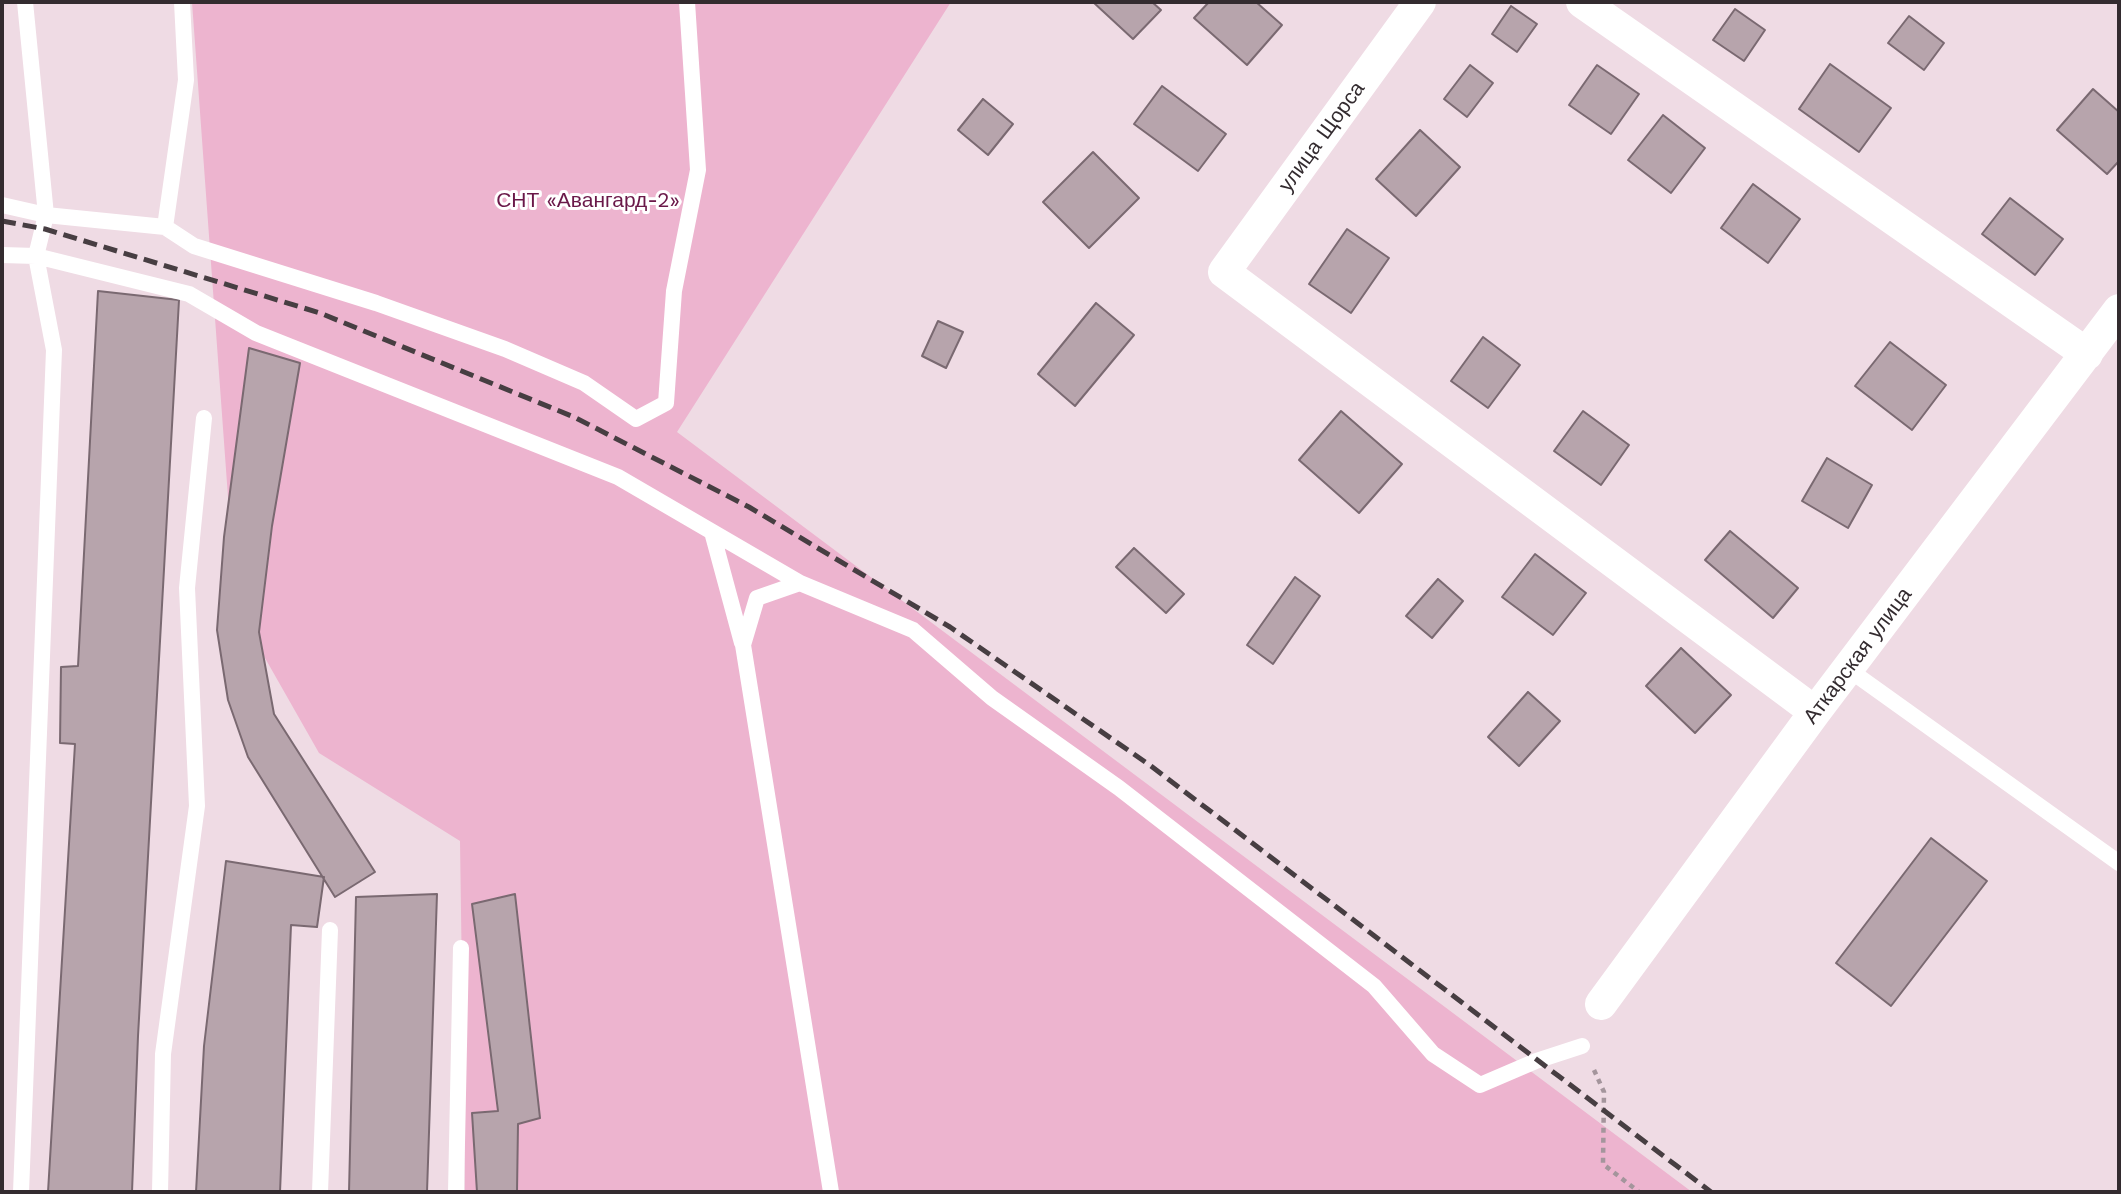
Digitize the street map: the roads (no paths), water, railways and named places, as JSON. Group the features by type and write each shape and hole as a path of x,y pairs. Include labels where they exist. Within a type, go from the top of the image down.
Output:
{"street":[{"name":"улица Щорса","path":"1420,2 1224,272 1815,712"},
{"path":"1582,2 2087,354"},
{"name":"Аткарская улица","path":"1601,1004 1815,712 2119,310"}],"lane":[{"path":"21,1192 54,350 36,256 46,215 25,2"},
{"path":"166,227 186,80 181,2"},
{"path":"2,205 46,215 166,227 194,246 376,303 505,349 584,383 636,419 666,403 674,291 698,170 687,2"},
{"path":"2,255 36,256 189,294 256,333 618,477 800,583 913,630 992,698 1119,788 1374,986 1433,1054 1480,1086 1536,1061 1582,1046"},
{"path":"160,1192 163,1054 197,806 187,588 204,418"},
{"path":"712,532 743,645 831,1192"},
{"path":"743,645 757,598 800,583"},
{"path":"1848,669 2119,863"},
{"path":"320,1192 330,930"},
{"path":"456,1192 461,948"}],"railway":[{"path":"2,221 45,229 320,313 574,417 749,507 950,627 1151,766 1711,1192"}],"park label":[{"name":"СНТ «Авангард-2»","path":"588,201"}]}
